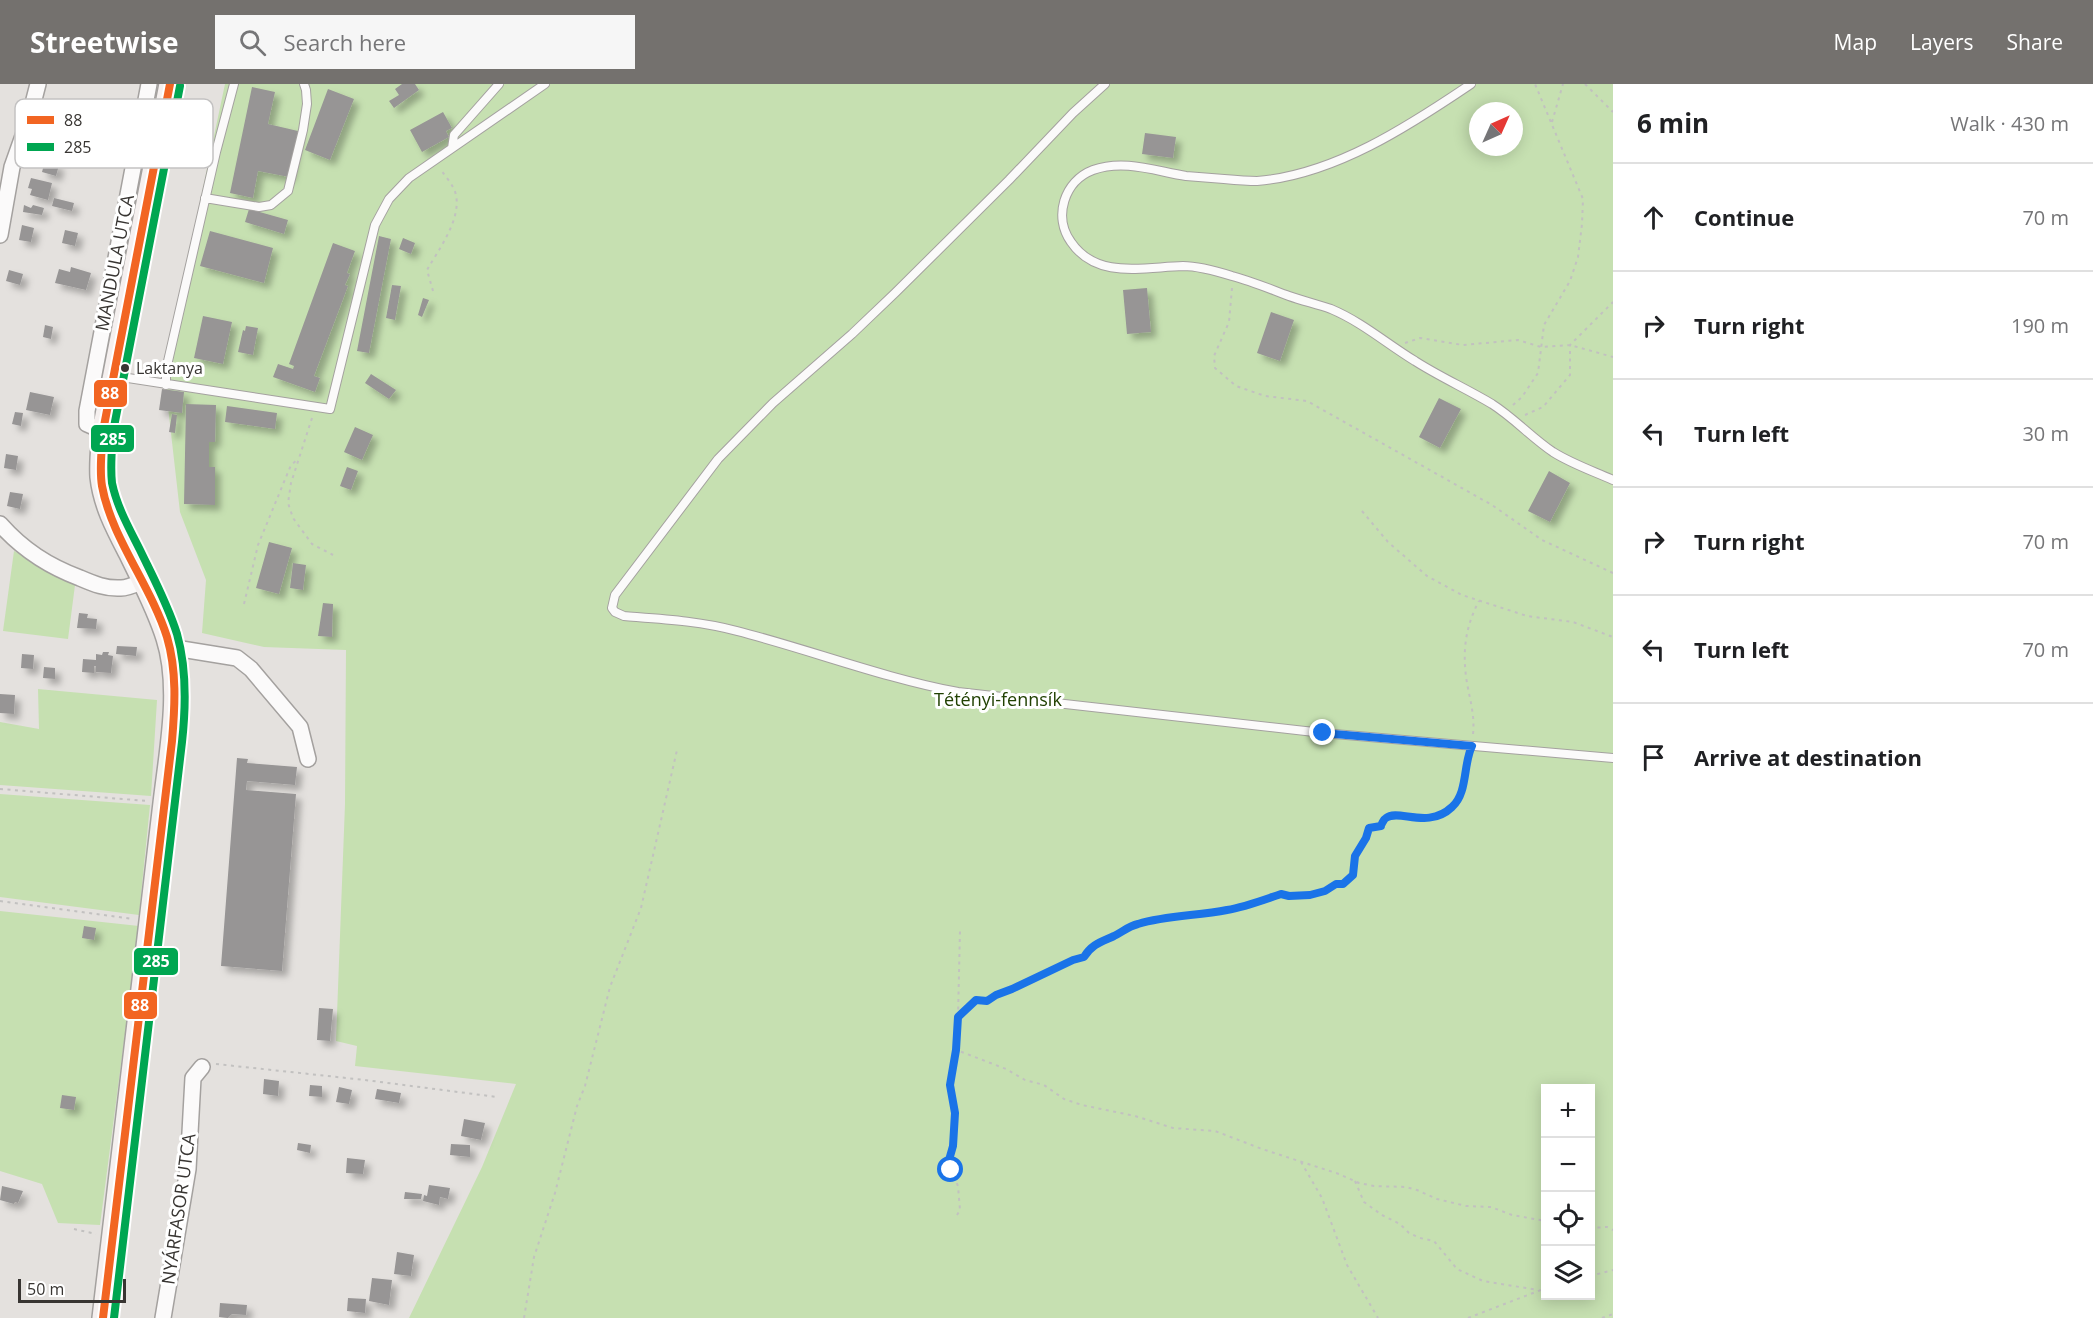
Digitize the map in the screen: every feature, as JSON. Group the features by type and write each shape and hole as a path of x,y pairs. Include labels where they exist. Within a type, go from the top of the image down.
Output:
{"main road":[{"path":"167,99 170,84"},
{"path":"103,1318 151,921 172,729 174,684 169,647 156,609 120,536 104,493 101,461 103,431 154,168"}],"street":[{"path":"34,99 38,84"},
{"name":"MANDULA UTCA","path":"146,99 149,84"},
{"path":"0,235 15,158"},
{"name":"MANDULA UTCA","path":"103,431 87,424 87,411 133,168"},
{"path":"0,524 37,558 101,587 123,588 143,581"},
{"path":"169,647 237,658 251,669 300,727 308,759"},
{"name":"NYÁRFASOR UTCA","path":"163,1318 188,1169 193,1078 202,1067"}],"lane":[{"path":"213,167 234,84"},
{"path":"205,198 260,207 271,206 288,191 307,104 304,84"},
{"path":"452,148 454,135 499,84"},
{"path":"114,376 330,409 375,225 389,199 409,178 545,84"},
{"path":"1105,84 1073,113 895,293 773,403 718,459 615,595 612,602 615,612 624,616 697,622 737,630 917,684 958,692 1323,733 1613,758"},
{"path":"1471,84 1353,155 1303,172 1257,181 1186,176 1132,166 1109,166 1091,171 1081,177 1066,196 1062,207 1062,222 1066,236 1075,249 1103,267 1126,270 1185,266 1233,276 1331,309 1367,328 1414,360 1478,395 1552,451 1613,480"},
{"path":"166,385 166,370 213,168"}],"path":[{"path":"1504,413 1522,397 1538,373 1544,325 1570,281 1578,256 1583,199 1535,84"},
{"path":"1552,123 1563,84"},
{"path":"1585,84 1613,112"},
{"path":"433,291 427,270 453,222 457,209 456,193 435,160"},
{"path":"1233,276 1229,322 1214,356 1215,368 1236,386 1265,396 1307,401 1492,505 1542,540 1613,573"},
{"path":"1514,420 1543,407 1570,375 1570,345 1613,302"},
{"path":"1394,346 1420,338 1463,345 1518,340 1541,347 1570,345 1613,357"},
{"path":"316,407 298,459 288,502 293,518 312,544 333,555"},
{"path":"244,604 258,545 291,465 298,459"},
{"path":"1362,511 1388,542 1427,576 1462,596 1527,616 1573,622 1613,637"},
{"path":"958,1017 976,1000 987,1001 1073,960 1084,957 1088,949 1096,943 1116,936 1125,928 1173,917 1228,910 1281,894 1310,895 1343,884 1353,875 1355,856 1369,828 1381,826 1385,818 1389,816 1421,820 1441,815 1454,806 1462,791 1467,757 1472,746 1474,718 1466,679 1464,647 1470,618 1479,601"},
{"path":"524,1318 534,1257 552,1203 577,1106 585,1086 610,987 641,908 677,750"},
{"path":"0,789 164,803"},
{"path":"0,901 151,921"},
{"path":"957,1215 960,1210 958,1186 949,1160 953,1146 955,1105 950,1085 958,1017 960,930"},
{"path":"955,1049 1006,1069 1025,1080 1044,1085 1064,1099 1082,1105 1135,1116 1173,1128 1215,1131 1354,1181 1374,1186 1406,1187 1437,1199 1466,1206 1491,1207 1512,1215 1541,1220"},
{"path":"202,1067 213,1064 497,1097"},
{"path":"1301,1162 1322,1198 1347,1265 1378,1318"},
{"path":"1354,1181 1364,1202 1400,1224 1409,1233 1434,1241 1458,1269 1483,1281 1538,1290"},
{"path":"1595,1228 1607,1227 1613,1230"},
{"path":"1595,1275 1613,1270"},
{"path":"1468,1318 1541,1289"},
{"path":"1602,1318 1613,1314"}],"green space":[{"name":"Tétényi-fennsík","path":"225,84 1613,84 1613,1318 409,1318 482,1167 516,1084 355,1066 357,1046 336,1041 345,804 346,650 264,647 202,633 206,580 180,512 164,372 207,168 213,168 213,141"},
{"path":"14,551 75,585 68,639 3,631"},
{"path":"38,689 157,700 151,796 0,785 0,722 39,729"},
{"path":"0,794 150,805 139,915 0,897"},
{"path":"0,911 139,926 100,1225 58,1223 42,1184 0,1171"}],"building":[{"path":"402,84 415,84 419,90 394,108 389,101 399,95 395,89"},
{"path":"252,87 275,92 268,124 298,131 289,177 258,171 253,198 230,193"},
{"path":"328,89 354,99 330,160 305,150"},
{"path":"443,112 452,128 446,131 449,137 422,152 410,130"},
{"path":"1145,133 1176,137 1173,158 1142,154"},
{"path":"43,168 58,168 56,176 42,172"},
{"path":"31,178 52,183 48,200 30,195 32,189 28,188"},
{"path":"54,198 74,203 72,211 52,206"},
{"path":"24,205 31,208 33,205 44,208 42,215 23,212"},
{"path":"249,209 288,220 284,234 245,222"},
{"path":"22,225 34,228 31,242 19,240"},
{"path":"65,230 78,233 75,246 62,243"},
{"path":"210,231 273,248 264,283 200,266"},
{"path":"379,236 391,239 369,353 357,351"},
{"path":"403,238 415,243 411,254 399,249"},
{"path":"333,243 355,251 347,273 350,274 345,285 348,286 314,376 320,378 315,392 273,377 278,364 293,369 294,366 289,364"},
{"path":"71,267 91,273 86,290 55,283 59,269 70,272"},
{"path":"9,270 23,274 20,285 6,281"},
{"path":"392,285 401,286 395,320 386,318"},
{"path":"1147,288 1151,332 1127,334 1123,290"},
{"path":"423,298 429,300 422,317 418,315"},
{"path":"1271,312 1294,320 1280,361 1257,353"},
{"path":"203,316 232,322 223,364 194,358"},
{"path":"45,325 53,327 51,339 43,337"},
{"path":"246,326 258,328 253,355 238,352"},
{"path":"371,374 396,390 389,399 365,383"},
{"path":"162,389 184,392 182,413 159,410"},
{"path":"30,392 54,397 50,415 26,410"},
{"path":"1439,398 1461,409 1440,448 1419,437"},
{"path":"186,404 216,405 215,442 209,442 209,467 215,467 215,505 184,504"},
{"path":"227,406 277,413 275,429 225,422"},
{"path":"15,412 23,413 21,426 12,424"},
{"path":"172,414 177,415 175,433 169,432"},
{"path":"355,427 373,435 362,460 344,452"},
{"path":"6,454 18,456 16,470 4,468"},
{"path":"347,467 358,471 351,490 340,486"},
{"path":"1549,471 1570,483 1550,522 1528,511"},
{"path":"10,492 23,494 20,509 7,506"},
{"path":"269,542 292,548 279,594 256,588"},
{"path":"293,563 306,565 303,590 290,588"},
{"path":"323,603 333,604 332,637 318,636"},
{"path":"79,613 88,614 87,618 97,619 96,629 77,628"},
{"path":"117,646 137,647 136,656 116,654"},
{"path":"103,652 109,652 108,655 113,656 111,673 96,672 96,666 94,666 94,673 82,672 83,659 96,660 96,654 102,655"},
{"path":"22,654 34,655 33,669 21,668"},
{"path":"44,667 55,668 55,679 43,678"},
{"path":"0,694 15,695 14,714 0,713"},
{"path":"237,758 248,759 247,763 297,767 295,785 247,781 246,790 296,794 282,971 221,966"},
{"path":"84,926 96,928 94,940 82,938"},
{"path":"319,1008 333,1009 330,1041 317,1040"},
{"path":"264,1079 279,1081 278,1096 263,1094"},
{"path":"310,1085 322,1086 322,1097 309,1096"},
{"path":"339,1087 352,1090 349,1104 336,1102"},
{"path":"377,1089 401,1093 399,1103 375,1099"},
{"path":"62,1095 76,1097 74,1110 60,1108"},
{"path":"464,1119 485,1123 481,1140 461,1136"},
{"path":"298,1143 311,1145 310,1153 297,1150"},
{"path":"451,1144 470,1145 470,1157 450,1155"},
{"path":"347,1158 365,1160 363,1174 346,1173"},
{"path":"429,1185 450,1188 448,1199 440,1197 439,1205 423,1201 424,1195 427,1196"},
{"path":"2,1186 23,1191 18,1203 0,1200"},
{"path":"405,1192 422,1194 421,1199 404,1199"},
{"path":"397,1252 414,1255 411,1276 394,1274"},
{"path":"372,1278 392,1280 389,1305 369,1301"},
{"path":"348,1298 366,1299 365,1313 347,1311"},
{"path":"220,1303 247,1305 246,1315 232,1314 228,1318 219,1317"}],"transit line":[{"name":"88","path":"167,99 170,84"},
{"name":"285","path":"177,99 180,86"},
{"name":"88","path":"103,1318 174,715 172,663 167,637 114,524 101,479 103,431 154,168"},
{"name":"285","path":"114,1318 185,701 183,661 177,634 165,602 117,500 111,470 113,432 164,168"}],"place":[{"name":"Laktanya","path":"125,368"}],"route":[{"path":"951,1170 949,1160 953,1146 955,1105 950,1085 956,1050 958,1017 976,1000 987,1001 1073,960 1084,957 1088,949 1096,943 1116,936 1125,928 1173,917 1228,910 1281,894 1310,895 1325,891 1336,884 1343,884 1353,875 1355,856 1369,828 1381,826 1385,818 1389,816 1421,820 1441,815 1454,806 1462,791 1467,757 1472,746 1323,733"}]}
